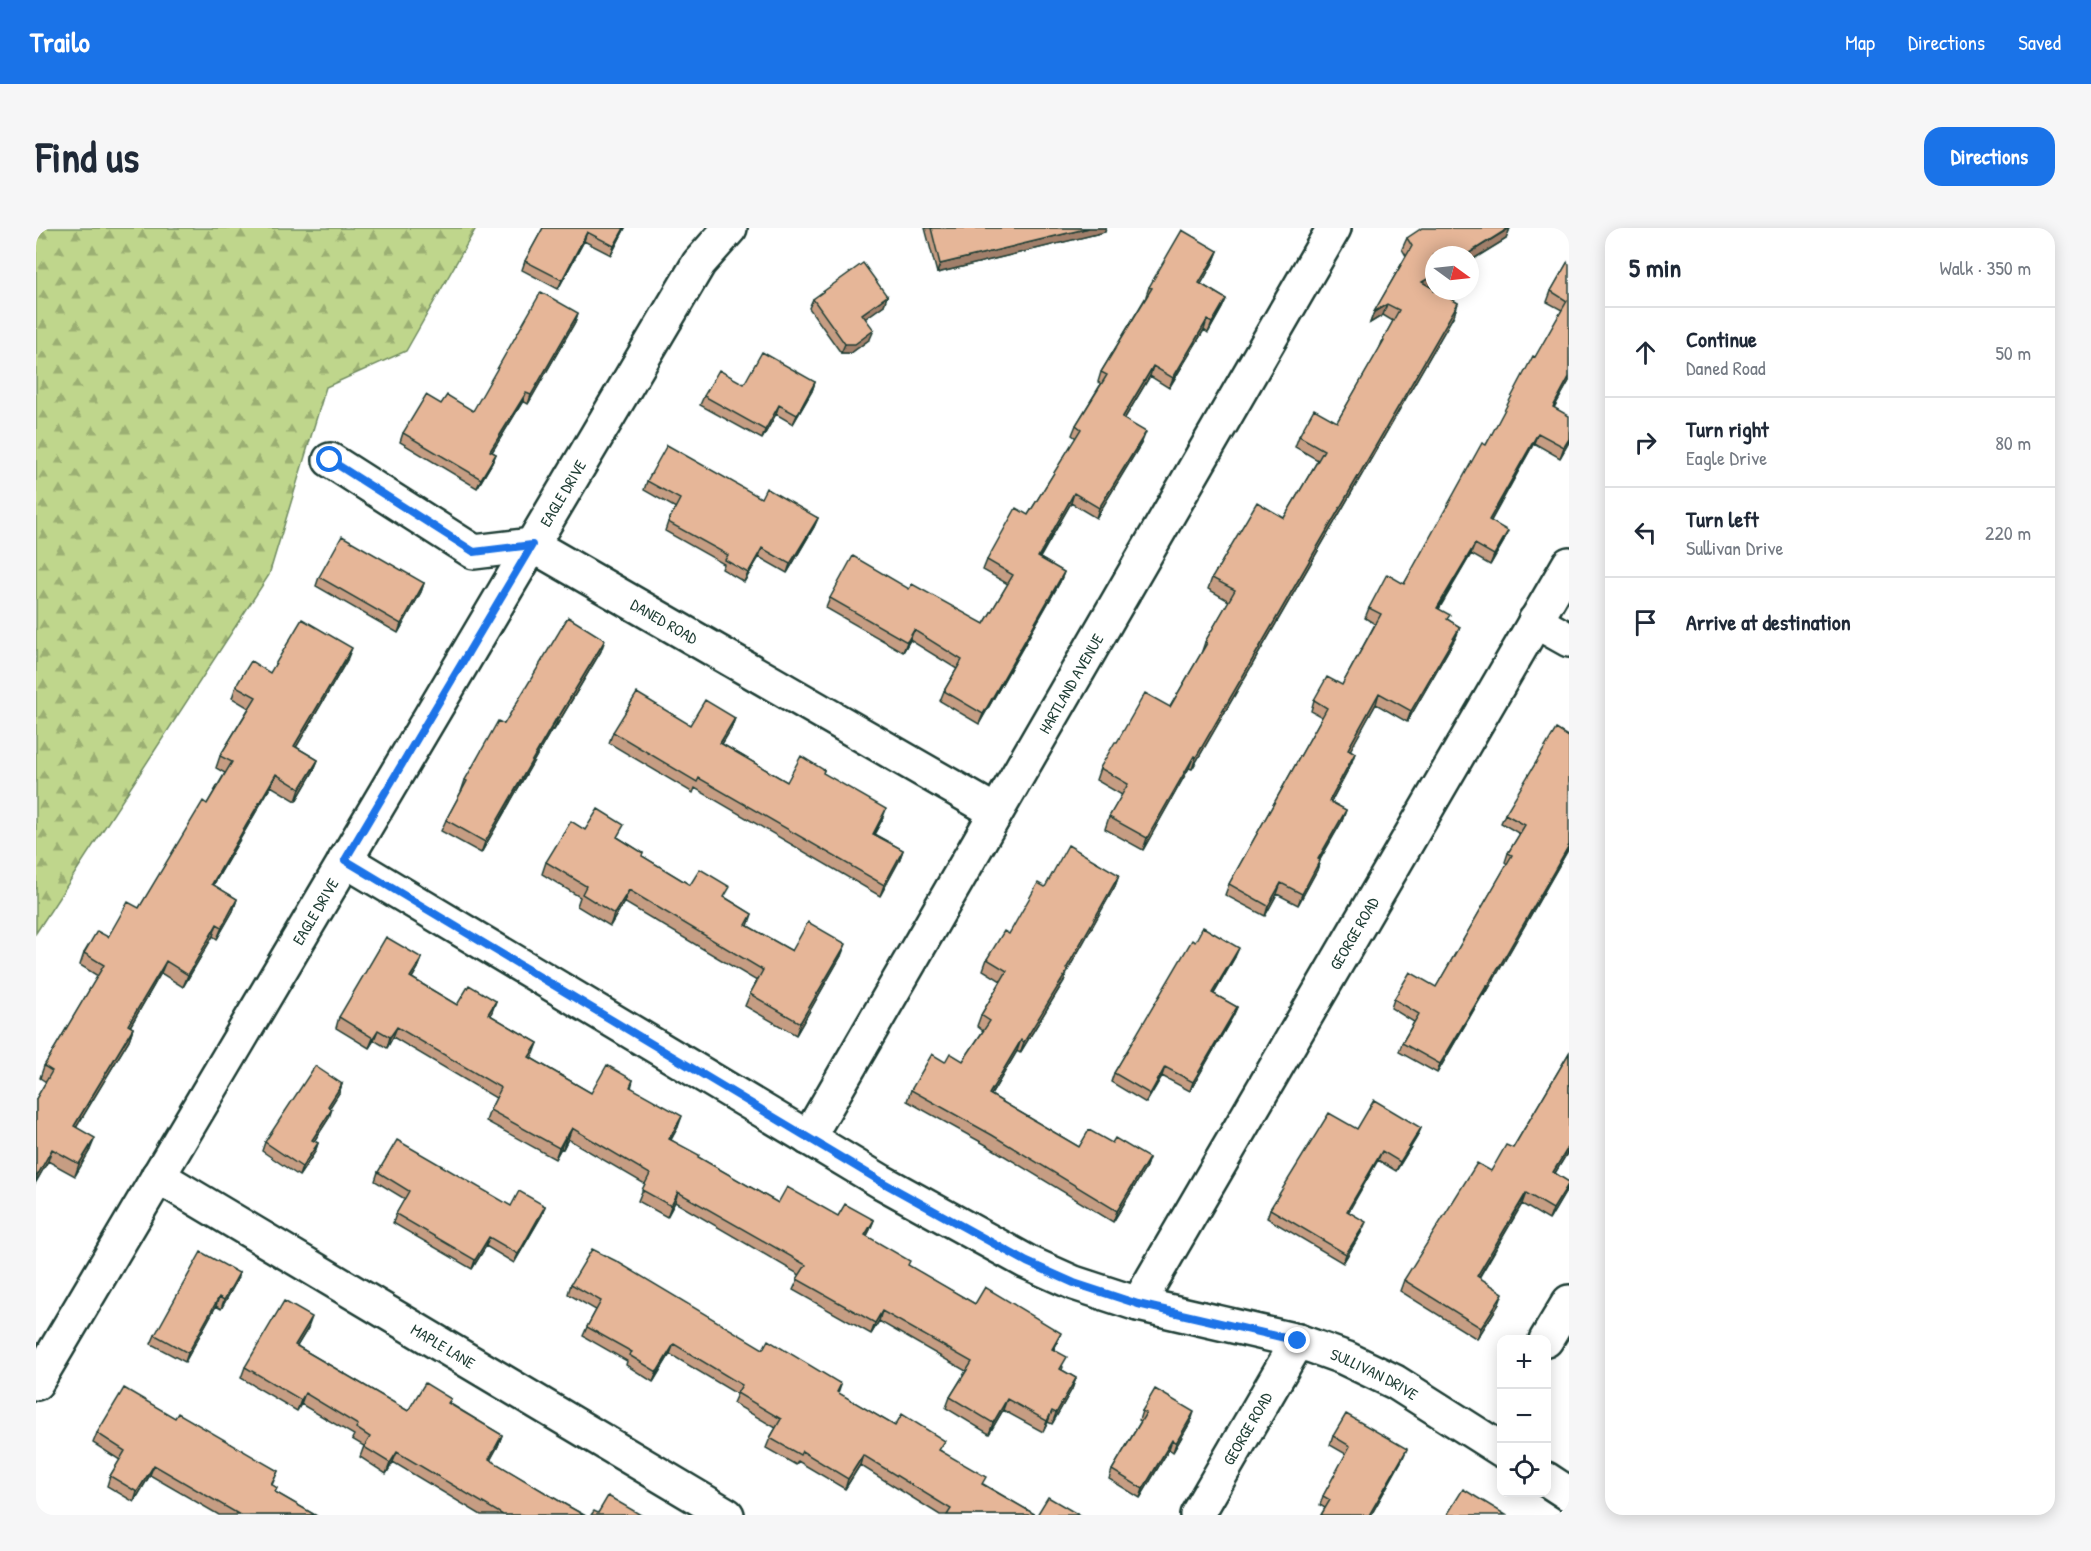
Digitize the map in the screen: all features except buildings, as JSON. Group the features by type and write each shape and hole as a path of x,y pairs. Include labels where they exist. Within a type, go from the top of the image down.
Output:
{"street":[{"name":"EAGLE DRIVE","path":"36,1383 699,263 730,228"},
{"name":"HARTLAND AVENUE","path":"808,1138 1334,228"},
{"path":"330,460 474,552 532,545"},
{"name":"DANED ROAD","path":"532,545 996,812"},
{"name":"GEORGE ROAD","path":"1138,1304 1569,564"},
{"path":"1536,621 1569,640"},
{"name":"SULLIVAN DRIVE","path":"345,860 882,1182 1027,1262 1074,1283 1138,1304 1298,1341 1346,1358 1497,1436"},
{"name":"MAPLE LANE","path":"158,1176 728,1515"},
{"path":"1550,1335 1569,1302"},
{"name":"GEORGE ROAD","path":"1197,1515 1298,1341"},
{"path":"1551,1482 1569,1494"}],"green space":[{"path":"36,228 476,228 406,351 326,387 269,575 36,933"}],"route":[{"path":"330,460 474,552 532,545 345,860 882,1182 1027,1262 1074,1283 1138,1304 1298,1341"}]}
